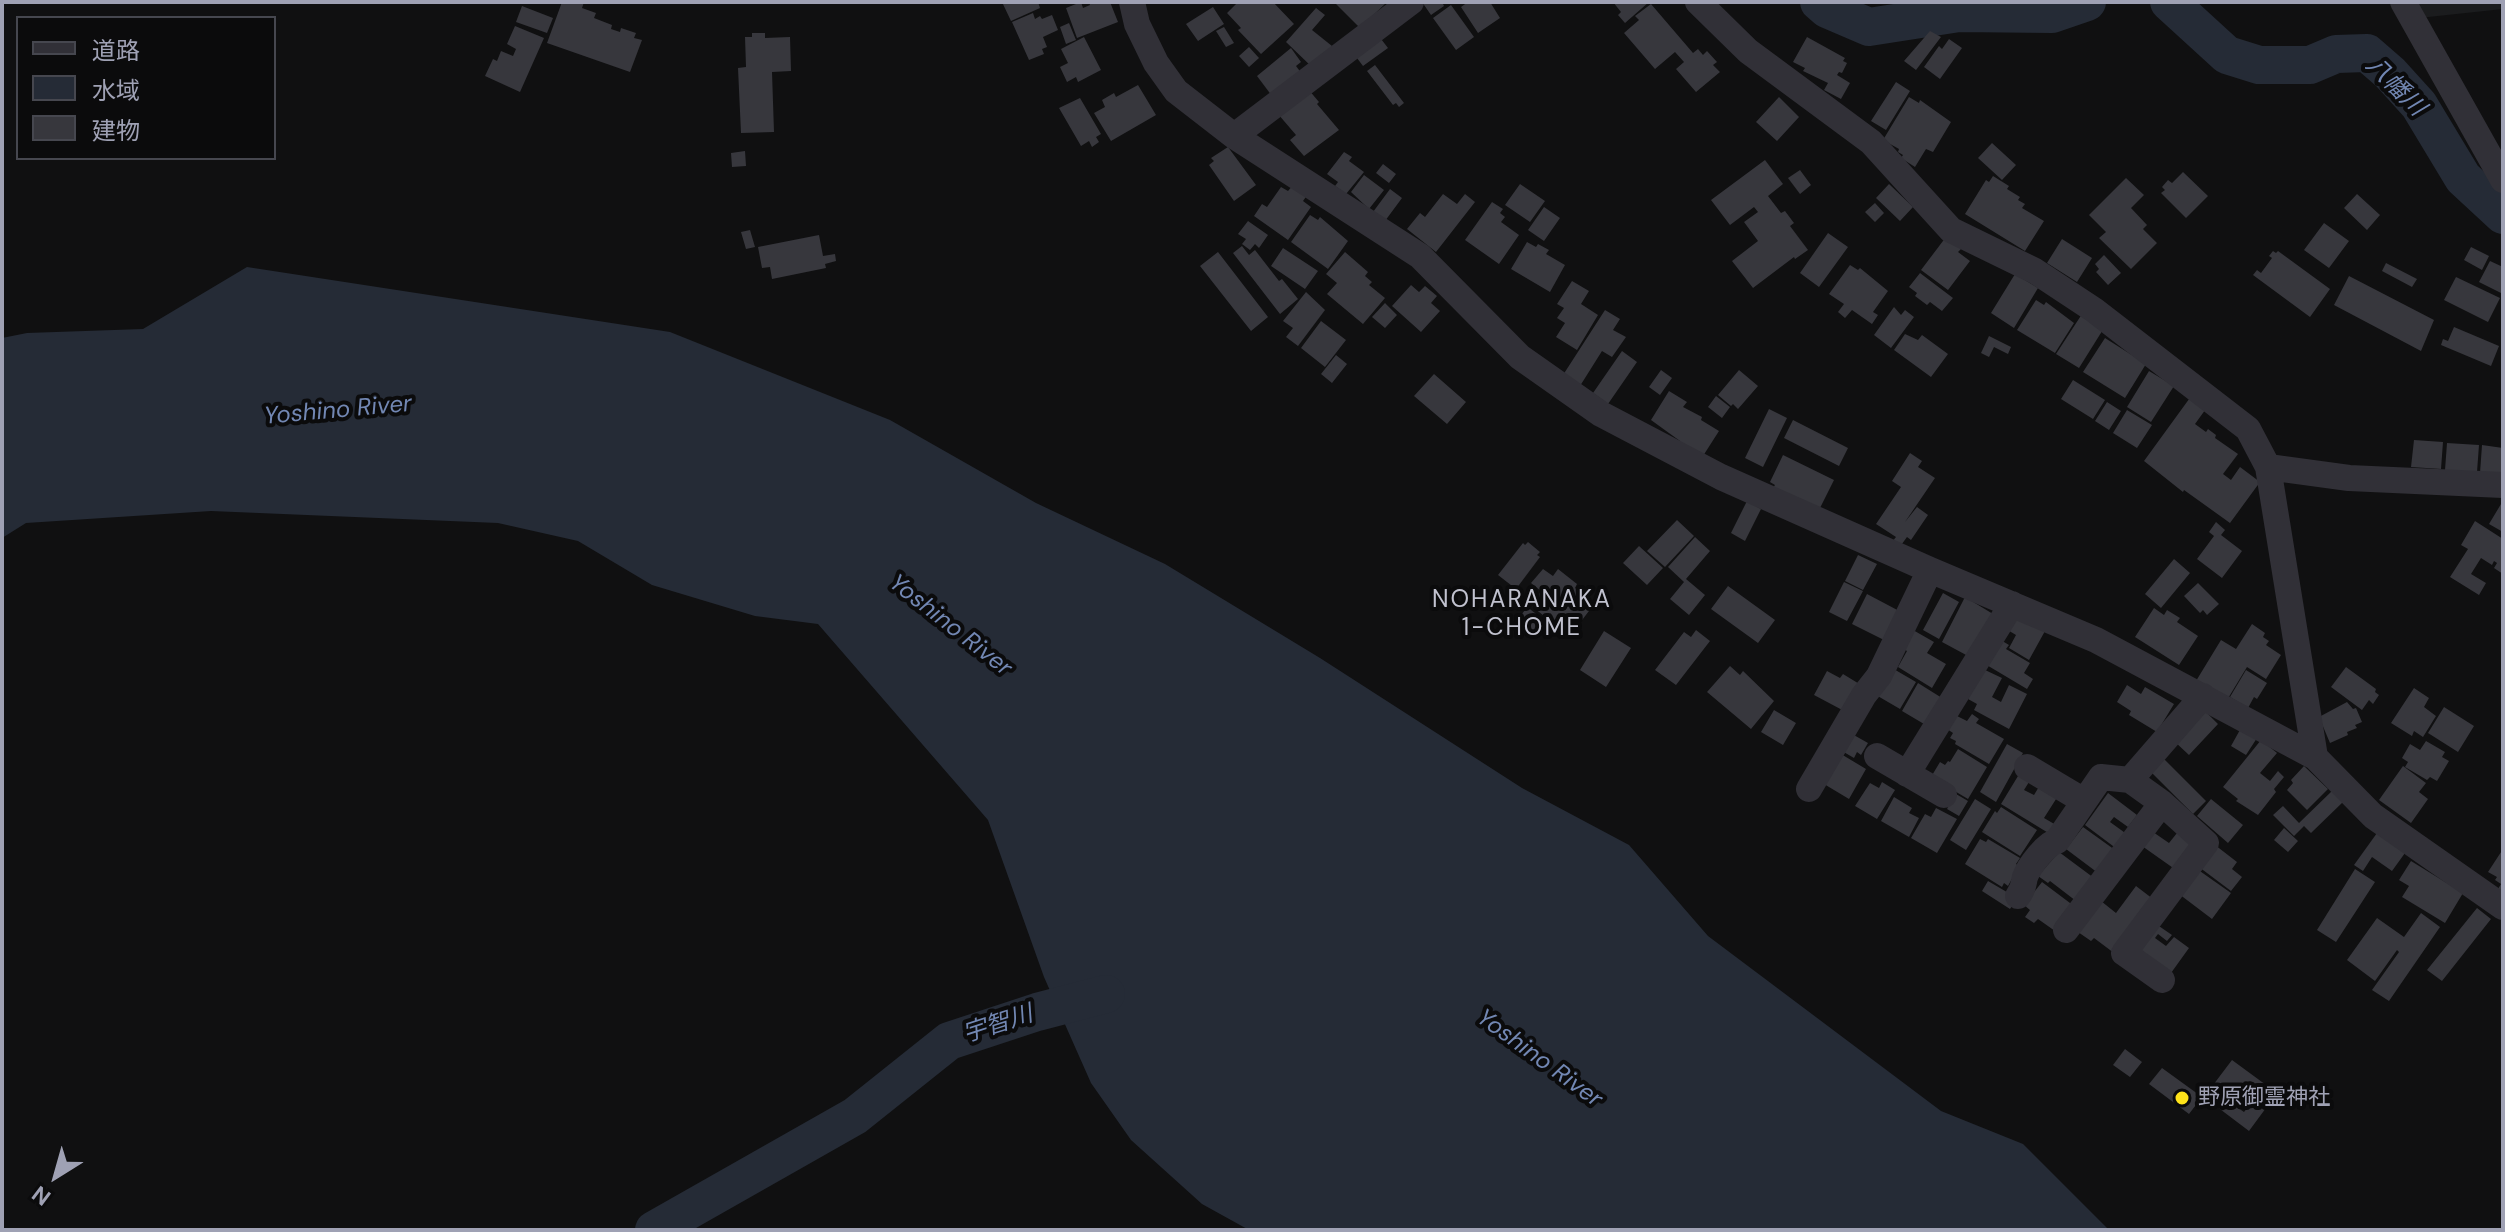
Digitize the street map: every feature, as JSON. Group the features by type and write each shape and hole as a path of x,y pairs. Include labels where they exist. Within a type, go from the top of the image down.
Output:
{"street":[{"path":"1132,2 1137,24 1156,63 1176,91 1234,136 1420,256 1520,357 1601,414 1721,477 2096,640 2315,757 2373,816 2503,907"},
{"path":"1234,136 1411,2"},
{"path":"1698,2 1748,51 1871,142 1951,230 2035,271 2094,310 2248,429 2268,467 2315,757"},
{"path":"2403,2 2503,180"},
{"path":"2268,467 2349,478 2503,485"},
{"path":"1809,789 1864,695 1879,676 1930,570"},
{"path":"1907,774 2012,604"},
{"path":"2130,780 2203,696"},
{"path":"1877,756 1944,795"},
{"path":"2027,767 2084,801"},
{"path":"2018,896 2025,885 2025,877 2048,843 2057,841 2101,777 2130,780 2162,803 2206,843 2124,953 2162,980"},
{"path":"2066,930 2162,803"}],"shaded area":[{"path":"2408,2 2503,2 2503,9 2419,18"}],"water":[{"name":"Yoshino River","path":"247,267 670,332 890,420 1036,503 1165,564 1320,658 1522,788 1629,845 1708,936 1941,1111 2023,1144 2109,1230 1249,1230 1202,1204 1131,1140 1091,1083 1044,977 988,820 818,624 755,616 652,585 578,541 498,523 211,511 26,523 2,538 2,338 27,333 143,329"}],"building":[{"path":"562,2 584,2 582,8 596,13 594,18 612,25 611,29 620,32 621,28 636,33 634,38 642,40 630,72 547,43"},
{"path":"1002,2 1038,2 1040,8 1011,21"},
{"path":"1081,2 1083,8 1090,5 1089,2 1110,2 1118,22 1077,38 1066,8"},
{"path":"1238,2 1273,2 1294,24 1261,54 1227,13"},
{"path":"1334,2 1387,2 1360,28"},
{"path":"1422,2 1442,2 1444,6 1431,15"},
{"path":"1468,2 1490,2 1500,18 1478,33 1461,7"},
{"path":"1613,2 1649,2 1625,23"},
{"path":"1651,4 1693,53 1698,49 1703,55 1707,51 1717,62 1713,65 1720,72 1696,92 1676,69 1684,62 1675,52 1655,69 1624,33 1639,20 1635,16"},
{"path":"1451,5 1474,37 1456,50 1433,18"},
{"path":"522,6 553,18 547,33 516,22"},
{"path":"1213,7 1224,24 1198,41 1186,24"},
{"path":"1316,8 1325,15 1312,30 1332,46 1313,68 1286,42"},
{"path":"1033,13 1035,19 1052,15 1058,30 1043,37 1047,47 1042,49 1044,54 1029,60 1012,22"},
{"path":"1069,23 1076,40 1066,44 1060,27"},
{"path":"515,26 544,38 520,92 485,76 493,59 497,61 501,51 513,56 516,49 507,44"},
{"path":"1224,27 1234,43 1226,47 1216,31"},
{"path":"1930,31 1941,37 1916,70 1904,61"},
{"path":"752,33 765,33 765,38 790,37 791,71 772,72 774,132 741,133 738,68 746,67 745,37 752,37"},
{"path":"1378,35 1388,48 1363,66 1354,54"},
{"path":"1084,37 1101,70 1078,82 1076,77 1067,82 1060,67 1068,63 1061,49"},
{"path":"1807,37 1845,58 1843,61 1847,63 1842,73 1837,75 1850,83 1841,99 1824,90 1828,83 1803,71 1805,68 1793,62"},
{"path":"1949,39 1962,48 1940,79 1924,67 1939,46 1942,49"},
{"path":"1249,47 1259,58 1249,67 1239,56"},
{"path":"1291,48 1301,62 1296,66 1302,74 1272,96 1257,76"},
{"path":"1375,65 1404,103 1399,107 1396,103 1393,105 1367,71"},
{"path":"1896,82 1910,91 1886,130 1871,121"},
{"path":"1138,85 1156,115 1111,141 1094,113 1105,107 1102,100 1114,93 1116,97"},
{"path":"1308,89 1339,130 1304,156 1290,140 1296,135 1278,114"},
{"path":"1779,97 1799,117 1777,141 1756,122"},
{"path":"1909,97 1919,103 1920,100 1951,122 1933,152 1926,149 1915,167 1901,158 1903,155 1898,152 1899,149 1883,140"},
{"path":"1080,98 1101,134 1096,137 1099,142 1092,147 1089,141 1081,146 1059,108"},
{"path":"1992,143 2016,165 2002,180 1978,158"},
{"path":"1228,147 1256,185 1234,201 1209,165 1214,161 1211,158"},
{"path":"745,151 746,166 732,167 731,153"},
{"path":"1344,152 1352,157 1349,161 1364,172 1346,194 1335,186 1338,182 1327,174"},
{"path":"1765,160 1783,184 1768,196 1781,213 1785,211 1794,223 1790,226 1808,250 1753,288 1732,261 1758,241 1744,222 1758,212 1754,207 1730,225 1711,200"},
{"path":"1383,164 1396,174 1389,183 1376,173"},
{"path":"1800,170 1811,185 1800,194 1788,178"},
{"path":"2183,172 2208,196 2186,218 2161,193 2168,180 2172,183"},
{"path":"1364,175 1384,190 1369,209 1351,192"},
{"path":"1993,176 2020,197 2018,200 2025,204 2022,208 2044,221 2025,251 1965,214 1986,180 1989,182"},
{"path":"2126,178 2144,195 2131,208 2147,225 2143,229 2157,243 2131,269 2099,238 2106,232 2089,215"},
{"path":"1294,184 1308,194 1303,201 1311,207 1288,240 1254,216 1262,204 1267,207 1281,187 1288,191"},
{"path":"1520,184 1545,201 1530,222 1505,205"},
{"path":"1889,184 1913,207 1900,221 1876,198"},
{"path":"1390,189 1402,198 1385,221 1373,212"},
{"path":"1443,194 1457,204 1465,194 1475,202 1436,252 1407,229 1420,213 1425,217"},
{"path":"2357,194 2380,215 2367,230 2344,208"},
{"path":"1492,202 1503,209 1500,213 1505,217 1501,222 1519,235 1499,264 1465,240"},
{"path":"1875,203 1884,213 1875,222 1865,212"},
{"path":"1544,207 1560,218 1544,241 1528,230"},
{"path":"1310,215 1318,220 1320,217 1348,241 1328,269 1291,242"},
{"path":"1248,221 1268,235 1259,248 1255,244 1250,250 1242,244 1246,239 1238,234"},
{"path":"2324,223 2349,241 2329,268 2304,250"},
{"path":"750,230 755,247 746,249 741,232"},
{"path":"1828,233 1848,247 1819,287 1800,273"},
{"path":"819,235 823,256 835,254 836,261 825,264 826,268 772,279 770,267 762,268 758,247"},
{"path":"1946,237 1962,248 1958,252 1970,261 1948,290 1921,270"},
{"path":"2062,239 2092,258 2077,282 2047,263"},
{"path":"1527,242 1549,250 1546,254 1565,265 1550,292 1511,269"},
{"path":"1242,246 1249,255 1255,250 1279,281 1282,279 1298,299 1280,314 1233,253"},
{"path":"2471,247 2489,256 2482,270 2464,260"},
{"path":"1283,248 1318,271 1305,289 1271,266"},
{"path":"2273,251 2278,251 2330,289 2310,317 2253,275 2257,270 2261,273 2272,258 2269,256"},
{"path":"1218,252 1268,317 1251,331 1200,266"},
{"path":"1345,252 1368,272 1365,276 1372,282 1369,285 1385,298 1363,324 1327,294 1337,283 1326,274"},
{"path":"2104,255 2121,273 2108,285 2096,272 2099,269 2095,264"},
{"path":"2490,261 2503,267 2503,294 2479,282"},
{"path":"2386,263 2417,279 2412,287 2382,271"},
{"path":"1850,265 1858,270 1860,268 1888,291 1873,312 1878,315 1872,324 1852,310 1845,318 1838,312 1844,304 1829,294"},
{"path":"1920,273 1953,298 1942,311 1930,302 1927,305 1909,287"},
{"path":"2015,274 2038,288 2014,328 1991,313"},
{"path":"2349,276 2434,320 2421,351 2334,305"},
{"path":"2456,277 2500,298 2488,322 2444,300"},
{"path":"1572,281 1589,291 1581,304 1598,315 1577,350 1556,337 1565,323 1557,318 1564,308 1557,304"},
{"path":"1411,285 1419,292 1425,286 1437,296 1431,303 1440,311 1421,332 1392,306"},
{"path":"1306,292 1325,310 1298,346 1286,337 1293,328 1283,321"},
{"path":"2036,300 2044,305 2046,302 2074,323 2055,353 2017,330"},
{"path":"1385,303 1397,315 1385,328 1372,317"},
{"path":"1894,307 1901,315 1905,310 1914,317 1891,348 1874,335"},
{"path":"1605,310 1620,319 1613,330 1626,337 1612,357 1602,351 1580,386 1563,375"},
{"path":"2082,314 2104,328 2079,368 2056,354"},
{"path":"1321,321 1346,340 1325,367 1301,348"},
{"path":"2454,327 2499,346 2491,366 2441,345 2443,339 2448,341"},
{"path":"1905,334 1918,340 1922,335 1948,354 1931,377 1894,350"},
{"path":"1989,336 2011,347 2008,354 1994,347 1989,357 1981,353"},
{"path":"2105,338 2146,364 2125,398 2083,372"},
{"path":"1622,351 1637,362 1608,404 1593,393"},
{"path":"1336,355 1347,364 1332,383 1321,374"},
{"path":"1661,370 1672,378 1660,395 1649,387"},
{"path":"1739,370 1758,386 1738,409 1718,395"},
{"path":"2149,371 2174,386 2151,422 2127,407"},
{"path":"1434,374 1466,402 1447,424 1414,396"},
{"path":"2073,380 2105,400 2093,419 2061,399"},
{"path":"1669,391 1687,402 1683,407 1719,431 1703,456 1677,445 1680,441 1651,420"},
{"path":"2192,395 2208,406 2195,424 2206,432 2208,429 2216,435 2215,438 2238,454 2223,474 2231,480 2240,467 2260,482 2230,523 2144,461"},
{"path":"1716,396 1730,407 1722,418 1708,407"},
{"path":"2107,402 2121,411 2109,430 2095,421"},
{"path":"1769,409 1787,418 1763,467 1745,458"},
{"path":"2127,410 2152,425 2137,448 2113,433"},
{"path":"1793,420 1848,448 1839,466 1784,438"},
{"path":"2414,440 2443,442 2441,469 2411,467"},
{"path":"2447,443 2479,445 2477,472 2445,470"},
{"path":"2482,445 2503,448 2503,473 2480,473"},
{"path":"1910,453 1922,461 1918,467 1935,478 1905,522 1917,507 1928,515 1911,540 1907,537 1899,548 1891,543 1896,537 1876,524 1901,487 1892,481"},
{"path":"1783,455 1834,480 1818,512 1773,488 1775,485 1770,482"},
{"path":"1747,501 1761,509 1745,541 1731,533"},
{"path":"2503,505 2503,532 2489,524"},
{"path":"1677,520 1694,536 1665,567 1647,551"},
{"path":"2475,521 2503,539 2503,574 2494,568 2497,563 2494,561 2492,565 2481,558 2471,574 2486,583 2479,595 2450,577 2468,549 2461,545"},
{"path":"2216,522 2225,530 2221,535 2242,551 2222,578 2197,559 2214,536 2209,532"},
{"path":"1695,537 1710,551 1686,579 1705,595 1689,615 1670,599 1684,582 1668,567"},
{"path":"1528,542 1540,552 1537,555 1540,557 1516,589 1498,575 1523,543"},
{"path":"1639,546 1663,568 1647,585 1623,563"},
{"path":"1858,555 1877,564 1863,590 1845,581"},
{"path":"2174,559 2190,573 2161,608 2145,594"},
{"path":"1543,569 1553,576 1558,569 1577,584 1575,588 1595,603 1570,636 1530,605 1541,591 1531,583"},
{"path":"1844,582 1863,591 1847,621 1829,612"},
{"path":"2198,583 2219,604 2207,615 2203,610 2200,613 2184,596"},
{"path":"1728,586 1775,620 1758,643 1711,609"},
{"path":"1943,593 1959,602 1939,639 1923,630"},
{"path":"1867,594 1903,613 1888,642 1852,624"},
{"path":"1965,597 1993,614 1968,656 1942,642"},
{"path":"1527,607 1543,619 1533,633 1517,621"},
{"path":"2154,608 2164,615 2167,610 2180,618 2177,622 2198,636 2179,665 2135,637"},
{"path":"2015,614 2045,631 2029,660 2009,648 2016,635 2006,629"},
{"path":"2252,624 2265,633 2263,637 2269,641 2266,645 2281,655 2266,679 2247,667 2227,700 2196,681 2221,640 2236,649"},
{"path":"1696,630 1710,641 1676,685 1655,670 1684,632 1691,637"},
{"path":"1913,630 1934,642 1927,653 1946,664 1932,688 1898,667 1907,651 1902,648"},
{"path":"1604,631 1631,648 1606,687 1580,670"},
{"path":"1999,639 2009,645 2006,649 2030,663 2024,673 2033,679 2027,689 1985,664"},
{"path":"1730,666 1740,675 1743,671 1774,701 1751,729 1707,692"},
{"path":"2346,667 2376,689 2379,695 2373,704 2369,700 2362,710 2331,687"},
{"path":"1892,668 1916,682 1900,709 1876,695"},
{"path":"1983,669 2002,678 1992,697 2001,702 2009,685 2027,694 2009,729 1974,710 1977,704 1968,699"},
{"path":"2246,670 2267,683 2248,708 2230,697"},
{"path":"1827,671 1840,678 1843,674 1861,685 1846,712 1814,695"},
{"path":"1918,683 1942,698 1924,724 1902,711"},
{"path":"2127,685 2141,694 2145,687 2174,704 2157,732 2129,715 2131,711 2117,702"},
{"path":"2414,688 2429,698 2424,707 2436,716 2423,737 2414,731 2412,736 2391,723"},
{"path":"2347,702 2353,709 2356,708 2362,722 2347,732 2348,735 2330,743 2319,717"},
{"path":"2444,707 2474,726 2458,752 2428,733"},
{"path":"1774,710 1796,723 1783,745 1761,732"},
{"path":"2204,710 2218,724 2189,755 2174,741"},
{"path":"1972,714 1979,719 1976,723 2004,739 1989,764 1950,738 1953,733 1947,729 1955,715 1967,721"},
{"path":"2241,728 2257,738 2246,755 2231,746"},
{"path":"1852,734 1868,743 1861,755 1857,752 1854,758 1842,751"},
{"path":"2261,740 2277,753 2260,773 2270,781 2278,771 2284,777 2258,815 2236,801 2238,799 2223,787"},
{"path":"2426,741 2445,752 2442,757 2449,761 2437,781 2430,777 2427,780 2405,767 2408,762 2402,758 2410,744 2420,750"},
{"path":"2007,744 2023,753 1996,802 1980,792"},
{"path":"1958,749 1987,767 1968,799 1931,777 1940,762 1945,765 1950,762"},
{"path":"1841,754 1866,769 1849,799 1824,784"},
{"path":"2162,757 2206,801 2193,814 2149,770"},
{"path":"2304,766 2328,789 2307,810 2287,790 2293,783 2291,780"},
{"path":"2403,766 2426,783 2419,792 2428,799 2411,823 2379,800"},
{"path":"2018,776 2029,782 2024,790 2034,795 2040,785 2058,796 2044,818 2056,825 2050,834 2001,804"},
{"path":"1882,782 1895,790 1877,819 1855,806 1870,783 1879,788"},
{"path":"2333,790 2344,801 2311,833 2304,826 2294,836 2273,815 2283,806 2299,823"},
{"path":"2108,793 2137,815 2128,827 2114,817 2110,822 2128,835 2117,849 2085,825"},
{"path":"1956,794 1968,801 1959,816 1947,809"},
{"path":"1894,797 1912,808 1909,813 1919,818 1909,837 1881,821"},
{"path":"1975,799 1991,809 1966,850 1950,840"},
{"path":"2211,799 2243,825 2228,843 2197,816"},
{"path":"2001,807 2037,830 2020,856 1982,832"},
{"path":"1936,808 1957,819 1937,853 1911,838 1925,814 1931,817"},
{"path":"2083,827 2115,850 2098,873 2066,849"},
{"path":"2284,828 2298,841 2288,852 2274,840"},
{"path":"2153,832 2169,843 2177,833 2194,845 2176,870 2142,846"},
{"path":"2377,833 2405,853 2392,871 2372,857 2363,871 2354,865"},
{"path":"1980,839 1986,842 1988,839 2020,858 2008,886 2004,883 2002,887 1965,864"},
{"path":"2215,845 2237,862 2232,869 2242,877 2231,891 2199,867"},
{"path":"2503,849 2503,892 2498,889 2501,884 2495,880 2497,877 2488,872"},
{"path":"2059,852 2094,878 2076,901 2050,881 2048,883 2038,876"},
{"path":"2411,861 2463,893 2445,923 2402,897 2409,886 2399,880"},
{"path":"2197,869 2231,893 2212,919 2179,894"},
{"path":"2355,869 2375,882 2336,942 2317,930"},
{"path":"1988,881 2017,898 2010,909 1982,891"},
{"path":"2042,882 2074,906 2055,931 2038,919 2034,923 2025,917 2030,910 2024,905"},
{"path":"2136,886 2153,899 2114,953 2094,938 2091,941 2078,932 2101,901 2116,913"},
{"path":"2477,908 2491,919 2442,981 2427,970"},
{"path":"2421,913 2440,927 2389,1001 2372,990 2399,952 2397,950 2375,981 2347,960 2377,918 2404,937"},
{"path":"2156,924 2172,935 2167,941 2158,934 2155,938 2166,946 2174,937 2189,948 2171,973 2138,948"},
{"path":"2125,1049 2142,1062 2130,1077 2113,1065"},
{"path":"2232,1060 2277,1093 2249,1131 2204,1097","holes":["2237,1090 2252,1102 2244,1112 2228,1101"]},
{"path":"2162,1068 2202,1097 2189,1114 2149,1084"}],"waterway":[{"name":"八幡川","path":"1819,2 1827,9 1869,27 1959,13 2052,14 2087,2"},
{"name":"八幡川","path":"2169,2 2227,55 2259,65 2310,65 2336,54 2367,53 2419,105 2463,178 2503,215"},
{"name":"宇智川","path":"654,1230 855,1116 949,1041 1037,1012 1106,994"}],"place":[{"name":"野原御霊神社","path":"2182,1098"}],"district":[{"name":"NOHARANAKA 1-CHOME","path":"1522,615"}]}
